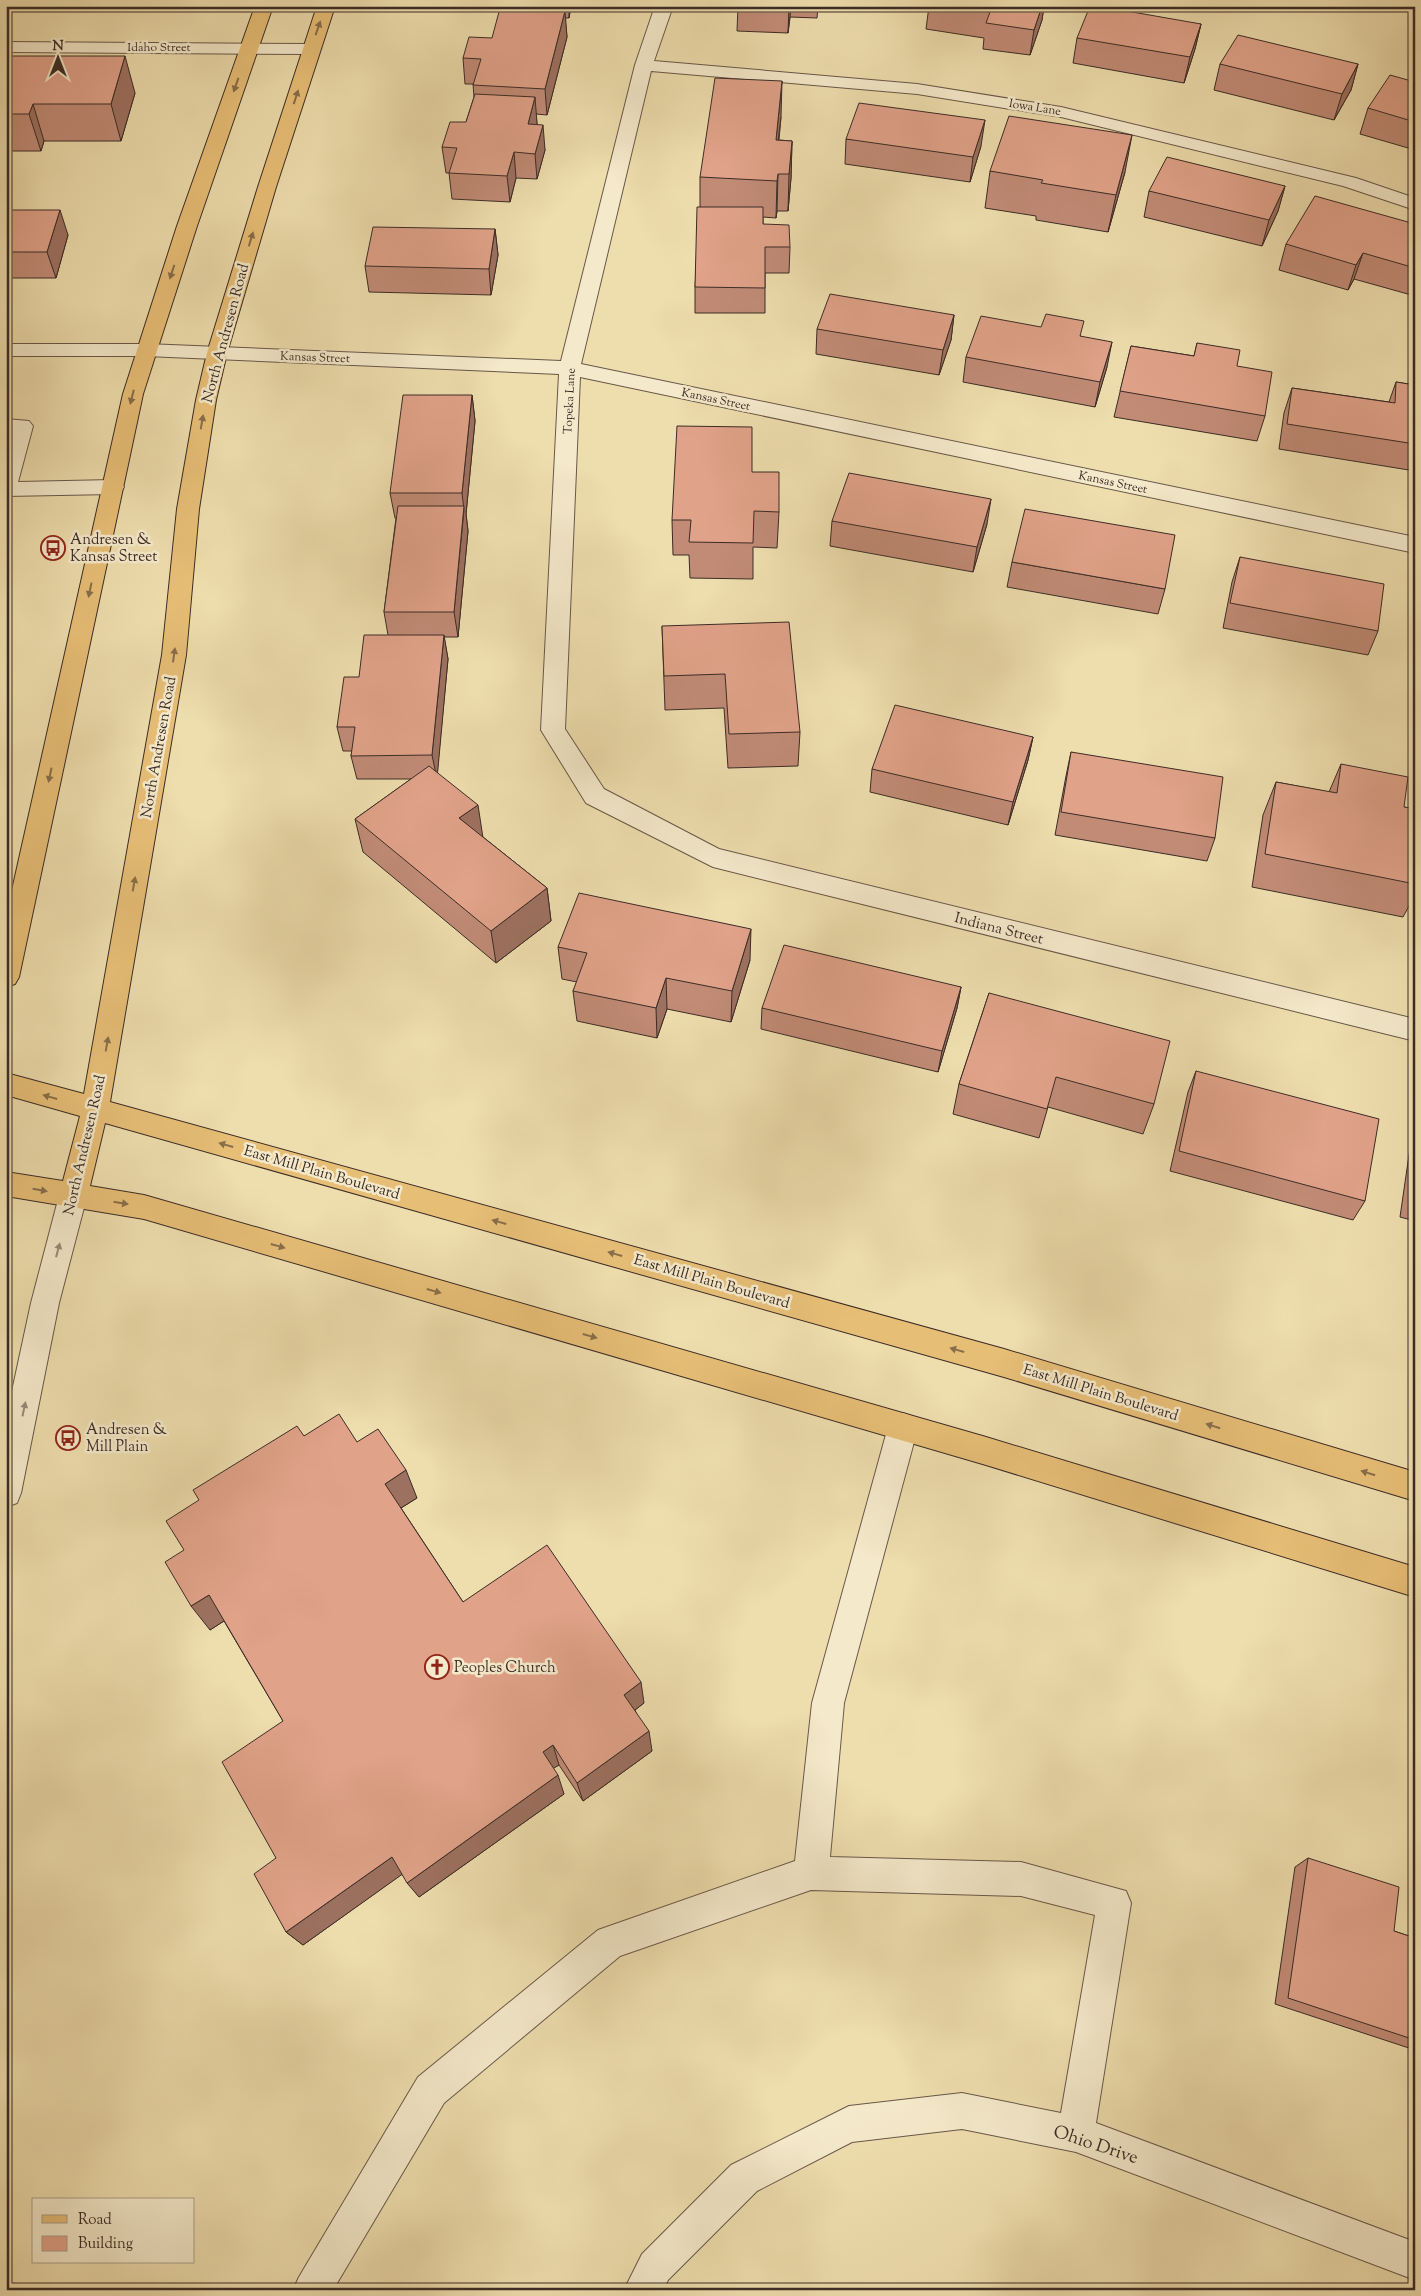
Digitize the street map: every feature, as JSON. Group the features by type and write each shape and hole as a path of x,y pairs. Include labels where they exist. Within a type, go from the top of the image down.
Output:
{"main road":[{"path":"6,977 133,394 146,350 264,6"},
{"name":"North Andresen Road","path":"73,1196 95,1109 174,655 188,510 206,400 217,353 326,6"},
{"name":"East Mill Plain Boulevard","path":"6,1084 1004,1363 1415,1488"},
{"path":"6,1184 144,1206 902,1427 1415,1582"}],"street":[{"name":"Topeka Lane","path":"595,796 553,730 570,368 644,65 664,6"},
{"name":"Idaho Street","path":"6,47 311,50"},
{"name":"Iowa Lane","path":"644,65 917,89 1062,112 1349,182 1415,204"},
{"name":"Kansas Street","path":"6,350 146,350 570,368 1415,545"},
{"path":"6,426 22,426 6,487 113,487"},
{"name":"Indiana Street","path":"595,796 713,857 1415,1030"},
{"name":"North Andresen Road","path":"6,1493 48,1294 73,1196"},
{"path":"811,1873 828,1703 902,1427"},
{"path":"312,2290 432,2090 610,1942 811,1873 1021,1879 1114,1904 1076,2134"},
{"name":"Ohio Drive","path":"643,2290 655,2267 744,2178 849,2124 962,2110 1076,2134 1415,2261"}],"building":[{"path":"759,6 789,6 789,8"},
{"path":"947,6 1042,6 1034,30 986,23 990,12"},
{"path":"1090,6 1201,24 1190,57 1077,38"},
{"path":"500,8 565,11 545,89 473,85 481,59 463,58 469,37 492,38"},
{"path":"1238,35 1358,64 1342,94 1220,64"},
{"path":"6,56 125,56 111,104 33,104 29,114 6,114"},
{"path":"1390,75 1415,82 1415,122 1368,108"},
{"path":"715,78 782,81 776,140 792,141 789,174 778,174 777,181 700,177"},
{"path":"475,94 535,97 528,124 543,125 535,154 514,152 507,176 449,173 457,148 442,147 450,122 466,122"},
{"path":"859,103 985,120 973,157 846,139"},
{"path":"1009,116 1132,135 1116,195 1041,183 1043,180 990,171"},
{"path":"1167,157 1285,186 1269,220 1149,191"},
{"path":"1315,196 1415,224 1415,268 1363,253 1356,265 1286,244"},
{"path":"697,207 763,207 763,224 789,225 790,247 765,247 765,288 695,287"},
{"path":"6,210 60,210 47,252 6,252"},
{"path":"373,227 495,229 489,269 365,266"},
{"path":"830,294 954,315 943,350 817,329"},
{"path":"1046,314 1084,321 1080,336 1112,342 1100,382 966,357 981,316 1041,327"},
{"path":"1197,343 1240,350 1237,366 1272,372 1265,416 1120,391 1131,346 1194,356"},
{"path":"1396,382 1415,385 1415,444 1287,424 1292,388 1395,403"},
{"path":"403,395 472,395 462,493 390,493"},
{"path":"677,426 752,427 752,472 779,472 779,512 754,511 753,543 689,542 691,520 672,520"},
{"path":"849,473 991,499 977,547 832,521"},
{"path":"398,506 464,506 454,612 384,612"},
{"path":"1025,509 1175,535 1165,589 1012,562"},
{"path":"1240,557 1384,584 1378,631 1230,603"},
{"path":"789,622 800,732 729,734 725,674 664,676 662,626"},
{"path":"364,635 444,635 432,755 351,756 355,727 337,727 344,677 359,677"},
{"path":"895,705 1033,737 1013,802 872,769"},
{"path":"1071,752 1223,777 1215,838 1061,812"},
{"path":"1341,764 1408,777 1404,807 1415,809 1415,884 1265,854 1276,782 1337,793"},
{"path":"429,766 478,805 459,818 547,888 491,931 355,819"},
{"path":"579,893 751,929 732,991 666,978 656,1008 573,991 587,953 558,947"},
{"path":"784,945 961,987 942,1051 762,1008"},
{"path":"989,993 1170,1041 1154,1104 1056,1077 1047,1109 959,1084"},
{"path":"1196,1071 1379,1119 1365,1201 1179,1151"},
{"name":"Peoples Church","path":"339,1414 357,1442 378,1429 406,1470 385,1484 463,1602 547,1545 641,1682 624,1695 649,1731 577,1783 553,1745 543,1752 558,1775 407,1883 392,1857 286,1932 254,1874 276,1858 222,1762 283,1721 209,1595 191,1606 165,1562 184,1550 166,1521 199,1500 193,1490 297,1426 304,1436"},
{"path":"1308,1858 1399,1887 1394,1931 1415,1938 1415,2040 1288,1998"}],"place":[{"name":"Andresen & Kansas Street","path":"53,548"},
{"name":"Andresen & Mill Plain","path":"68,1438"},
{"name":"Peoples Church","path":"437,1667"}]}
